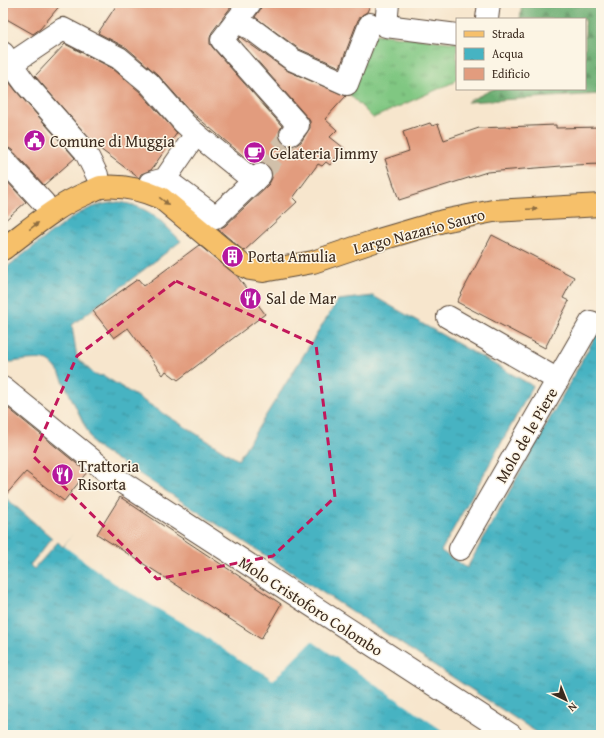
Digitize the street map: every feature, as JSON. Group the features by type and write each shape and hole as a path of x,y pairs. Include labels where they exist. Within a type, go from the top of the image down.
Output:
{"main road":[{"name":"Largo Nazario Sauro","path":"3,249 56,210 77,197 100,188 116,186 149,192 161,198 242,265 250,269 263,271 313,262 375,241 443,221 493,211 601,205"}],"street":[{"path":"250,3 222,40 298,126 291,134"},
{"path":"388,3 386,26 456,35"},
{"path":"487,18 489,3"},
{"path":"236,21 253,30 293,60 347,84 370,24"},
{"path":"97,175 85,151 25,83 7,58 63,29 119,58 149,83 190,129 257,178 216,217 156,182 190,129"},
{"path":"3,159 44,203"},
{"path":"448,317 558,380"},
{"name":"Molo de le Piere","path":"460,549 591,322"},
{"name":"Molo Cristoforo Colombo","path":"3,388 111,476 511,735"}],"highlighted area":[{"path":"176,281 316,345 335,497 273,556 157,579 33,456 77,356"}],"green space":[{"path":"522,3 601,3 601,94 467,102 491,90 586,90 586,18 520,18"},
{"path":"375,34 456,43 456,80 454,82 373,118 349,94"}],"water":[{"path":"119,202 130,204 147,211 181,241 72,325 77,358 95,375 104,376 238,460 338,300 373,296 533,386 441,551 467,568 600,328 601,329 601,735 541,735 94,445 59,372 48,361 32,360 3,363 3,270 67,221 86,210 104,204"},
{"path":"7,499 52,538 30,565 34,569 58,542 63,547 75,532 270,657 302,615 489,735 3,735 3,500"}],"pier":[{"path":"119,461 539,735 118,463"},
{"path":"75,530 270,654 300,614 303,613 491,735 449,735 312,641 273,680 262,672 243,663 206,637 114,583 64,546"}],"building":[{"path":"3,3 62,3 40,29 33,34 3,17"},
{"path":"118,3 234,3 212,32 210,44 282,126 279,132 279,138 283,144 295,146 301,142 310,128 310,121 238,39 240,37 288,71 346,96 325,119 337,130 330,137 344,148 330,165 326,162 322,166 318,164 293,198 297,202 244,251 218,229 225,226 269,184 272,178 272,172 269,166 264,163 257,163 254,165 191,112 158,75 127,48 98,33"},
{"path":"262,3 371,3 367,12 358,20 340,67 299,49 255,17 260,10"},
{"path":"65,44 112,68 140,92 177,133 151,170 141,174 139,178 96,146 35,76"},
{"name":"Comune di Muggia","path":"3,74 75,158 44,185 12,150 7,147 3,147"},
{"path":"430,123 432,126 438,124 444,140 479,128 556,125 556,128 601,127 601,164 487,172 399,200 385,159 409,151 403,132"},
{"name":"Comune di Muggia","path":"3,177 26,202 3,222"},
{"path":"492,235 574,277 563,298 569,301 545,348 457,302"},
{"path":"199,245 237,276 265,314 178,380 166,371 163,375 128,328 114,338 93,311 138,279 144,286"},
{"path":"3,404 87,472 64,501 26,472 3,498"},
{"path":"120,497 281,604 261,639 97,534"}],"tunnel":[{"path":"260,175 291,134"}],"place":[{"name":"Comune di Muggia","path":"34,141"},
{"name":"Gelateria Jimmy","path":"254,153"},
{"name":"Porta Amulia","path":"232,256"},
{"name":"Sal de Mar","path":"250,298"},
{"name":"Trattoria Risorta","path":"62,475"}]}
